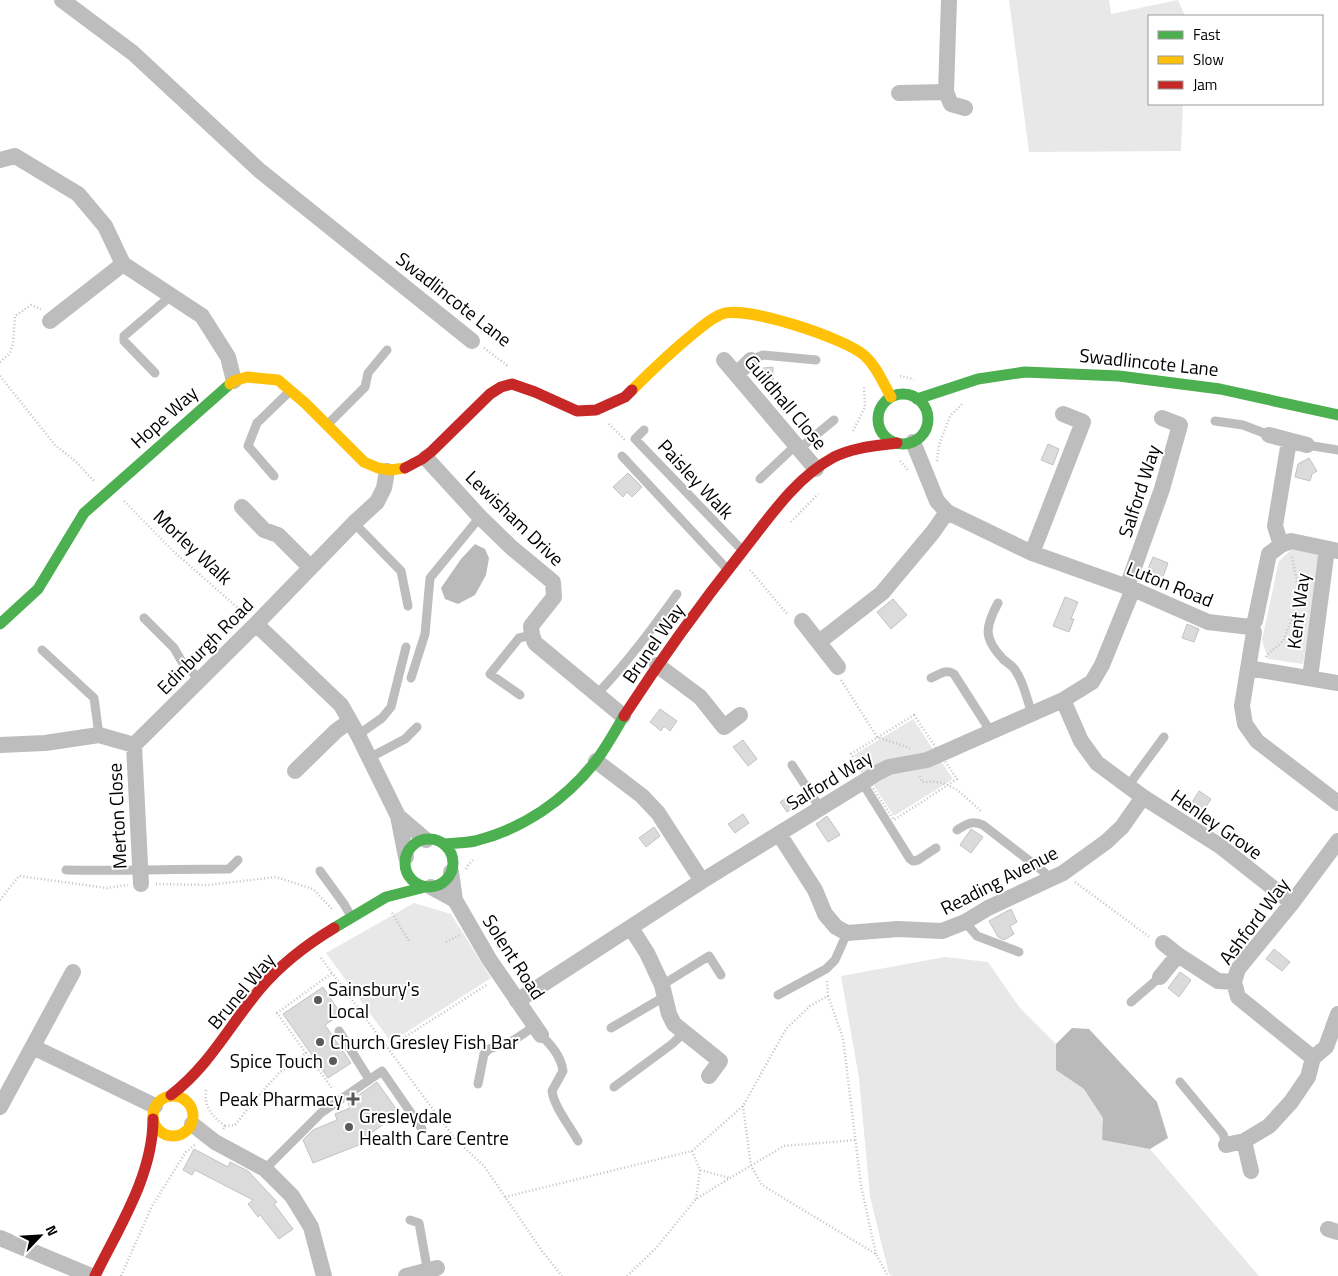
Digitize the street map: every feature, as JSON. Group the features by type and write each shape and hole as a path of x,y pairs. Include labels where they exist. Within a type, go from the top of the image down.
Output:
{"street":[{"name":"Swadlincote Lane","path":"62,0 134,53 259,170 472,341"},
{"path":"949,0 946,92 951,104 965,108"},
{"path":"899,93 946,92"},
{"path":"0,160 15,156 78,194 105,226 123,264 202,316 228,357 234,381 247,378 278,380 364,462 374,468 387,471 405,468 426,458 490,394 501,387 512,384 577,411 596,410 625,397 666,356 711,319 723,313 738,310 838,338 864,354 891,397"},
{"path":"53,319 123,264"},
{"name":"Guildhall Close","path":"724,360 816,469"},
{"path":"737,374 751,360"},
{"name":"Swadlincote Lane","path":"917,399 978,378 1024,372 1119,376 1220,389 1338,415"},
{"name":"Hope Way","path":"1,619 38,589 84,513 234,381"},
{"path":"927,423 926,410 917,399 902,394 891,397 882,405 878,419 880,429 885,436 905,442 921,436 927,423 955,387"},
{"path":"1032,553 1083,422 1063,414"},
{"name":"Salford Way","path":"517,1000 864,780 888,767 916,763 940,754 1064,700 1092,682 1102,664 1130,588 1162,489 1180,425 1162,418"},
{"name":"Brunel Way","path":"850,450 878,419"},
{"path":"1269,435 1307,445"},
{"path":"1281,545 1275,526 1289,441"},
{"name":"Brunel Way","path":"444,844 474,841 510,829 545,810 572,787 596,761 657,665 742,550 785,497 816,469 850,450 905,442"},
{"name":"Luton Road","path":"905,442 928,480 937,501 947,512 1032,553 1130,588 1208,622 1250,627"},
{"name":"Lewisham Drive","path":"426,458 480,517 512,548 553,582 554,597 531,626 532,635"},
{"name":"Edinburgh Road","path":"134,745 377,502 384,488 387,471"},
{"path":"242,507 264,530 278,535 310,567"},
{"path":"819,642 882,593 933,532 947,512"},
{"path":"1332,550 1292,542 1281,545 1269,554 1255,621 1250,627 1254,632 1242,706 1246,724 1257,741 1338,803"},
{"name":"Kent Way","path":"1310,678 1332,550"},
{"path":"802,622 838,667"},
{"path":"256,624 341,705 398,816 407,872 411,879 417,884 428,887 455,900"},
{"path":"532,635 535,643 623,716"},
{"path":"657,665 700,696 724,727 740,716"},
{"name":"Kent Way","path":"1248,668 1338,683"},
{"name":"Henley Grove","path":"1064,700 1081,742 1097,763 1143,797 1220,846 1292,903"},
{"path":"295,771 336,731 354,728"},
{"path":"0,745 45,744 99,735 134,745"},
{"name":"Merton Close","path":"134,745 140,877"},
{"path":"596,761 642,796 658,813 702,881"},
{"name":"Reading Avenue","path":"847,933 898,928 942,931 964,922 988,908 1056,877 1106,842 1117,832 1143,797"},
{"path":"398,816 426,840"},
{"path":"779,834 815,890 825,914 836,927 847,933"},
{"path":"406,861 409,850 415,844 426,840 437,841 444,844 449,850 452,857 452,869"},
{"path":"428,887 443,883 474,841"},
{"name":"Ashford Way","path":"1313,1058 1238,997 1234,982 1238,969 1292,903 1338,841"},
{"name":"Brunel Way","path":"386,897 406,861"},
{"name":"Solent Road","path":"452,869 455,900 500,976 538,1031"},
{"name":"Brunel Way","path":"154,1113 159,1101 171,1095 188,1082 204,1065 259,990 279,968 310,942 386,897 428,887"},
{"path":"631,928 647,953 674,1024 720,1061 709,1076"},
{"path":"1163,943 1218,981 1234,982"},
{"path":"1160,977 1178,955"},
{"path":"0,1107 73,972"},
{"path":"1226,1145 1244,1141 1269,1126 1291,1102 1308,1077 1313,1058 1326,1047 1338,1014"},
{"path":"33,1047 154,1113 159,1131 165,1134 178,1136 190,1122"},
{"name":"Brunel Way","path":"190,1122 195,1090 204,1065"},
{"path":"171,1095 185,1099 190,1122 215,1142 265,1169 292,1196 311,1227 324,1276"},
{"path":"0,1238 93,1276 135,1194 147,1164 153,1136 154,1113"},
{"path":"135,1194 164,1151 190,1122"},
{"path":"1244,1141 1252,1171"},
{"path":"406,1276 431,1271"}],"lane":[{"path":"155,373 124,341 124,336 172,295"},
{"path":"327,425 365,387 368,373 388,350"},
{"path":"751,360 764,355 816,360"},
{"path":"274,476 248,446 257,423 291,391"},
{"path":"760,479 834,420"},
{"path":"1215,421 1243,425 1269,435"},
{"name":"Paisley Walk","path":"644,430 635,439 742,550"},
{"path":"1307,445 1338,450"},
{"path":"622,456 728,570"},
{"path":"411,678 425,634 430,578 480,517"},
{"path":"354,523 401,571 408,606"},
{"path":"597,694 639,645 677,594"},
{"path":"998,603 989,621 988,634 992,646 1014,668 1020,678 1032,714"},
{"path":"144,618 174,648 182,662 200,680"},
{"path":"520,695 490,674 519,638 532,635"},
{"path":"354,728 382,718 391,707 406,647"},
{"path":"42,650 94,698 99,735"},
{"path":"931,678 946,671 954,674 991,732"},
{"path":"369,758 405,739 417,727"},
{"path":"1128,786 1164,737"},
{"path":"792,765 820,808"},
{"path":"864,780 910,859 913,861 918,860 936,848"},
{"path":"957,830 970,822 978,822 1044,872 1056,877"},
{"path":"66,870 140,877 162,869 229,869 238,860"},
{"path":"320,871 344,904 347,921"},
{"path":"964,922 977,936 1019,952"},
{"path":"778,995 826,969 834,960 847,933"},
{"path":"611,1028 709,956 721,975"},
{"path":"1131,1002 1160,977"},
{"path":"339,1031 369,1079"},
{"path":"478,1084 484,1054 488,1049 538,1031 561,1060 563,1070 552,1094 578,1141"},
{"path":"614,1087 672,1044 685,1032"},
{"path":"265,1169 321,1113 382,1071 422,1129"},
{"path":"1180,1082 1224,1134 1226,1145"},
{"path":"410,1220 420,1223 431,1271"}],"path":[{"path":"0,362 10,353 13,344 16,316 31,305 53,319"},
{"name":"Swadlincote Lane","path":"472,341 488,350 509,368 512,384"},
{"path":"896,375 919,380"},
{"name":"Morley Walk","path":"0,376 55,445 256,624"},
{"path":"850,450 844,439 855,429 865,407 864,386"},
{"path":"928,480 936,476 939,445 950,416 966,402"},
{"path":"1281,545 1292,558 1298,587 1297,593"},
{"path":"747,567 791,618 802,622"},
{"path":"1265,671 1267,654 1284,641 1294,616"},
{"path":"838,667 841,680 877,737 912,748 922,782 935,780 950,785"},
{"path":"914,715 940,754 957,779 894,820 864,780 851,754 914,715"},
{"path":"0,900 19,876 107,888 140,877 208,885 276,877 313,889 347,921"},
{"path":"1056,877 1158,943 1163,943"},
{"path":"384,917 392,912 409,941"},
{"path":"310,942 455,1140 484,1166 542,1251 562,1276"},
{"path":"826,969 828,996 843,1038 861,1186 876,1254 888,1276"},
{"path":"332,973 277,1013 332,1088"},
{"path":"388,1048 500,976"},
{"path":"505,1197 692,1151 743,1106 786,1029 810,1006 828,996"},
{"path":"208,1086 205,1092 206,1105 212,1116 225,1126 235,1125 252,1102 279,1073 306,1053"},
{"path":"743,1106 751,1166 762,1185 876,1254"},
{"path":"121,1276 152,1206 186,1152 194,1144 205,1143 213,1146 225,1126"},
{"path":"627,1276 656,1248 696,1199 730,1178 784,1146 856,1140"},
{"path":"692,1151 700,1170 696,1199"},
{"path":"700,1170 730,1178"}],"shaded area":[{"path":"1009,0 1109,0 1111,14 1178,0 1185,15 1148,15 1148,105 1183,105 1181,151 1029,152"},
{"path":"475,544 485,549 489,558 486,575 475,595 458,604 445,599 441,588 461,559"},
{"path":"1292,549 1321,554 1303,664 1268,659 1262,640 1279,561"},
{"path":"913,719 953,779 894,816 854,755"},
{"path":"414,903 451,914 491,978 391,1042 326,953"},
{"path":"945,957 988,962 1020,1008 1056,1044 1056,1070 1084,1089 1104,1118 1102,1140 1150,1149 1259,1276 892,1276 889,1274 870,1197 859,1078 841,976"},
{"path":"1072,1028 1089,1029 1157,1102 1168,1138 1150,1149 1102,1140 1103,1118 1084,1089 1056,1070 1056,1044"}],"building":[{"path":"773,367 773,382 767,382 764,386 754,377 763,368"},
{"path":"1048,444 1059,449 1053,465 1041,460"},
{"path":"1309,458 1317,471 1312,474 1310,481 1295,477 1298,464"},
{"path":"628,473 642,487 632,497 627,492 623,497 613,487"},
{"path":"1153,557 1168,563 1161,582 1145,576"},
{"path":"1065,597 1078,602 1071,619 1074,619 1069,632 1053,626"},
{"path":"893,599 907,615 891,629 877,612"},
{"path":"1187,624 1199,629 1194,642 1182,638"},
{"path":"660,709 677,721 670,731 664,726 661,731 650,722"},
{"path":"743,740 757,759 748,766 733,747"},
{"path":"1199,791 1211,799 1199,817 1188,809"},
{"path":"790,796 796,806 787,812 780,802"},
{"path":"743,814 749,823 735,833 728,824"},
{"path":"827,816 840,835 828,842 816,824"},
{"path":"654,827 660,836 646,847 639,838"},
{"path":"971,829 983,837 971,853 960,845"},
{"path":"1011,909 1017,922 1010,926 1014,934 1004,940 998,937 989,921"},
{"path":"1274,949 1290,962 1282,971 1266,959"},
{"path":"1180,972 1191,980 1179,997 1168,988"},
{"path":"323,987 341,1014 325,1025 351,1063 328,1078 283,1014"},
{"name":"Gresleydale Health Care Centre","path":"377,1082 399,1113 363,1139 364,1143 313,1163 303,1140 313,1130 337,1120 335,1114 350,1108 348,1103"},
{"path":"194,1149 228,1167 230,1162 248,1171 277,1202 274,1204 293,1229 279,1239 260,1215 258,1217 248,1204 253,1200 195,1170 192,1175 183,1170"}],"traffic: fast":[{"path":"917,399 978,379 1025,372 1119,376 1220,389 1338,415"},
{"path":"0,624 38,589 84,513 230,384"},
{"path":"903,394 912,396 923,405 928,419 926,428 917,439 903,444 894,442 883,433 878,419 880,410 889,399 903,394"},
{"path":"444,844 471,842 493,836 526,821 557,801 595,762 624,716"},
{"path":"429,839 438,841 446,846 451,854 453,863 451,872 446,880 438,885 429,887 420,885 412,880 407,872 405,863 407,854 412,846 420,841 429,839"},
{"path":"334,928 386,897 425,887"}],"traffic: slow":[{"path":"632,390 707,322 722,314 734,312 751,314 795,325 817,332 854,349 865,356 873,365 891,397"},
{"path":"230,384 247,377 278,380 305,403 364,462 378,468 390,470 405,468"},
{"path":"177,1096 184,1099 190,1105 193,1116 192,1124 184,1133 177,1136 169,1136 162,1133 154,1124 153,1112 156,1105 165,1097 177,1096"}],"traffic: jam":[{"path":"405,468 432,451 490,394 501,387 512,384 577,411 596,410 625,397 632,390"},
{"path":"624,716 696,612 795,487 834,457 865,447 897,443"},
{"path":"171,1095 197,1071 276,971 334,928"},
{"path":"95,1276 124,1220 141,1180 151,1140 153,1119"}],"place":[{"name":"Sainsbury's Local","path":"318,1000"},
{"name":"Church Gresley Fish Bar","path":"320,1042"},
{"name":"Spice Touch","path":"333,1061"},
{"name":"Peak Pharmacy","path":"353,1099"},
{"name":"Gresleydale Health Care Centre","path":"349,1127"}]}
